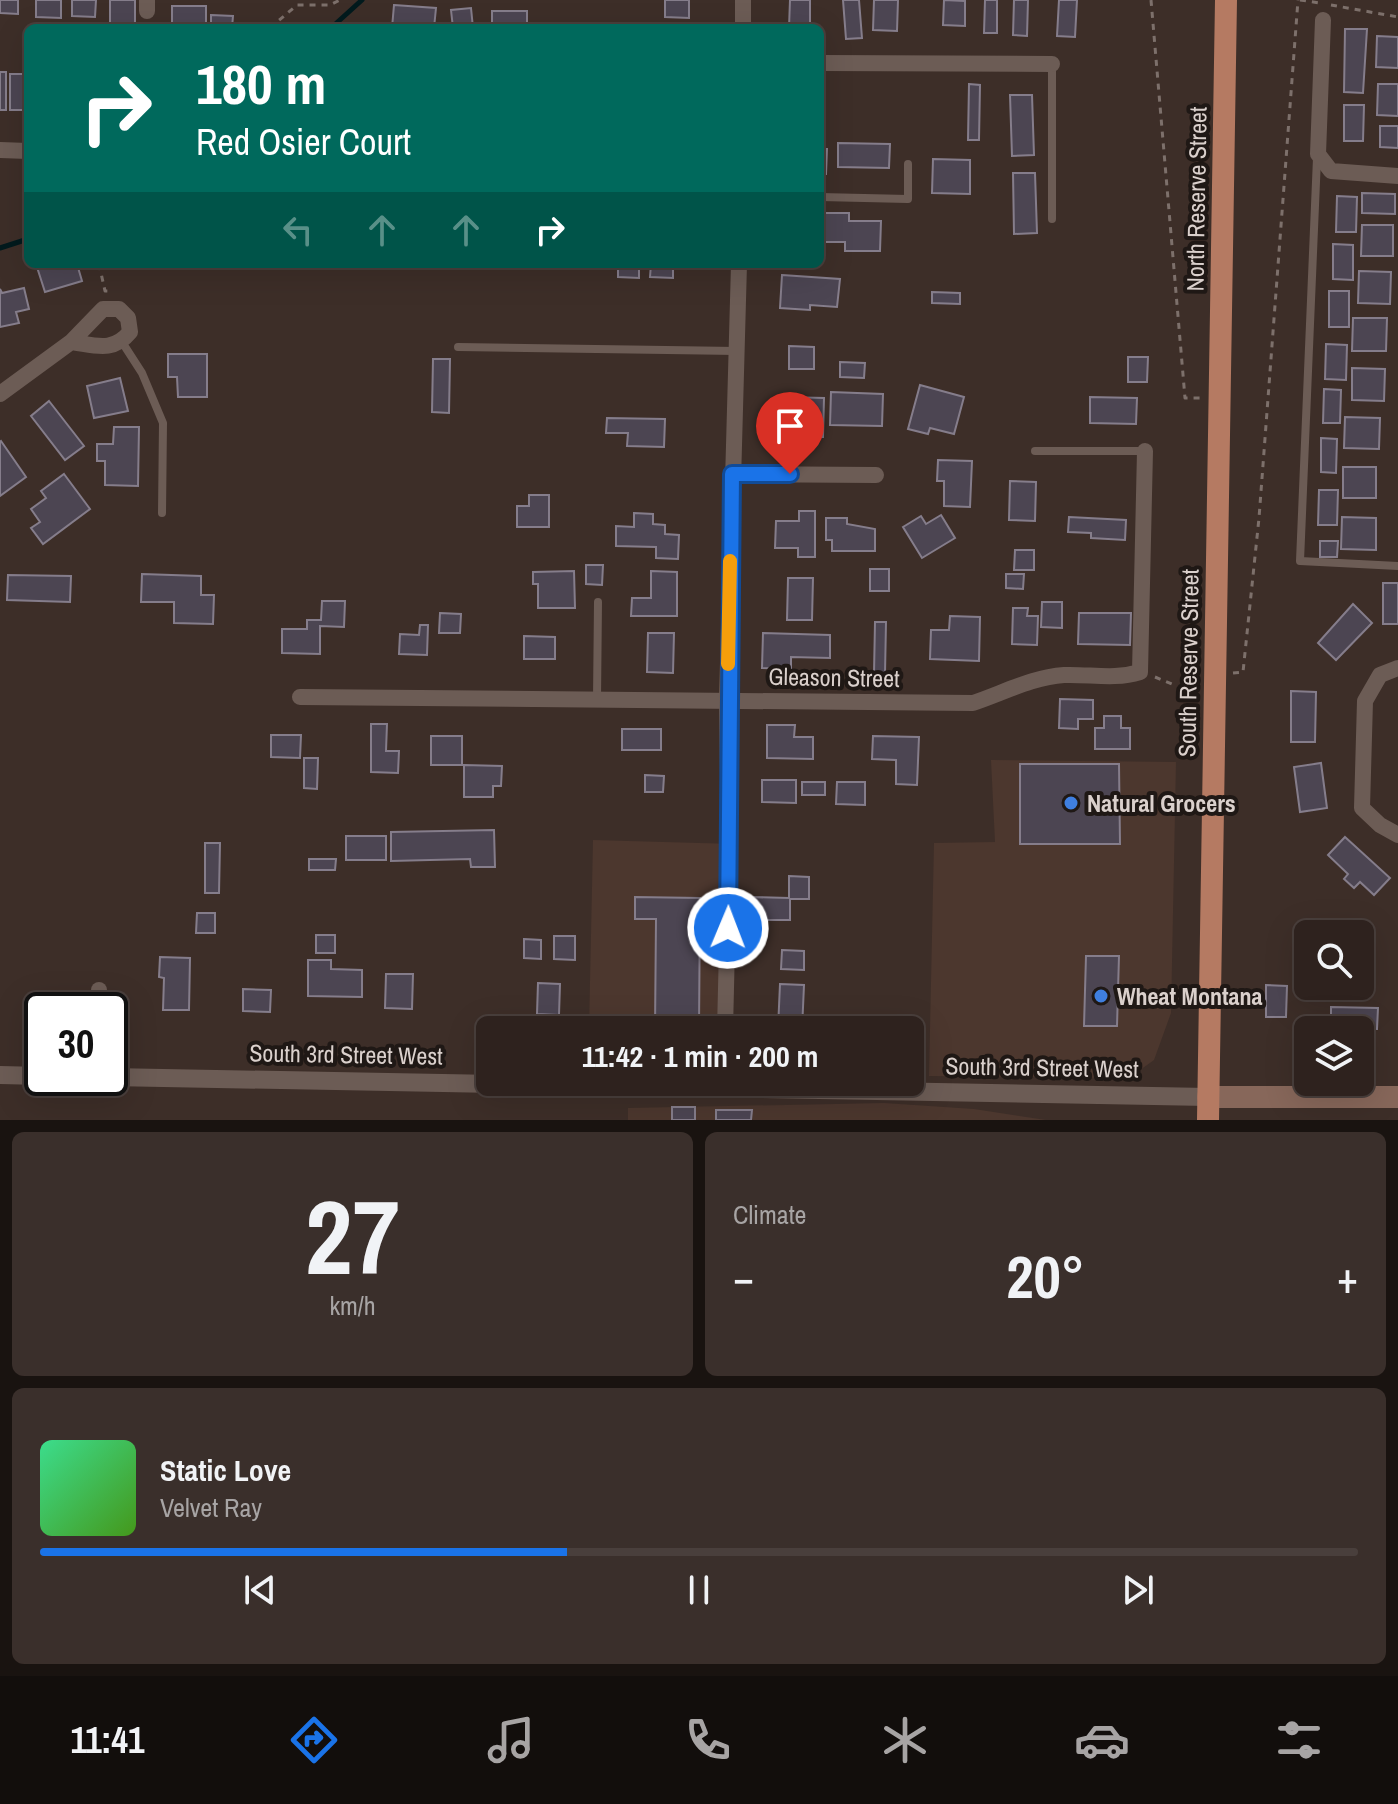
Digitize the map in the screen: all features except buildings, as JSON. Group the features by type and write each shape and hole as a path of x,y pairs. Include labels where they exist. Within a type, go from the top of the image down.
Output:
{"highway":[{"name":"North Reserve Street","path":"1219,398 1226,0"},
{"name":"South Reserve Street","path":"1208,1120 1219,398"}],"main road":[{"name":"South 3rd Street West","path":"1208,1097 1398,1097"}],"street":[{"path":"743,0 743,24"},
{"path":"1323,20 1318,154 1331,171 1398,176"},
{"path":"824,63 1052,64"},
{"path":"0,150 24,151"},
{"path":"725,1016 729,863 727,699 739,268"},
{"path":"0,394 71,342 103,309 119,309 128,318 130,332 122,342 109,348 71,342"},
{"path":"1140,672 1145,451"},
{"path":"732,474 876,475"},
{"path":"1398,668 1380,675 1365,701 1362,808 1380,825 1398,835"},
{"name":"Gleason Street","path":"300,697 973,703 1030,682 1062,675 1122,677 1140,672"},
{"path":"0,1075 24,1076"},
{"name":"South 3rd Street West","path":"128,1077 476,1081"},
{"name":"South 3rd Street West","path":"924,1089 1208,1097"}],"lane":[{"path":"1052,64 1052,219"},
{"path":"1318,154 1300,561 1398,566"},
{"path":"824,197 908,199 908,164"},
{"path":"122,342 142,373 163,423 162,513"},
{"path":"458,347 738,351"},
{"path":"1035,451 1145,451"},
{"path":"597,699 598,602"}],"path":[{"path":"275,24 297,5 330,5 340,0"},
{"path":"1151,0 1185,398 1219,398"},
{"path":"1213,673 1243,672 1259,518 1299,0 1398,17"},
{"path":"100,268 105,291"},
{"path":"1140,672 1177,686"}],"shaded area":[{"path":"991,760 1176,762 1171,1013 1154,1060 1129,1078 929,1076 934,843 995,842"},
{"path":"593,840 735,844 731,1016 589,1016"},
{"path":"884,1103 974,1109 1046,1120 628,1120 628,1108"}],"waterway":[{"path":"335,24 362,0"},
{"path":"0,248 24,240"}],"slow traffic":[{"path":"728,664 730,561"}],"place":[{"name":"Natural Grocers","path":"1071,803"},
{"name":"Wheat Montana","path":"1101,996"}],"route":[{"path":"728,928 727,699 732,474 790,474"}]}
